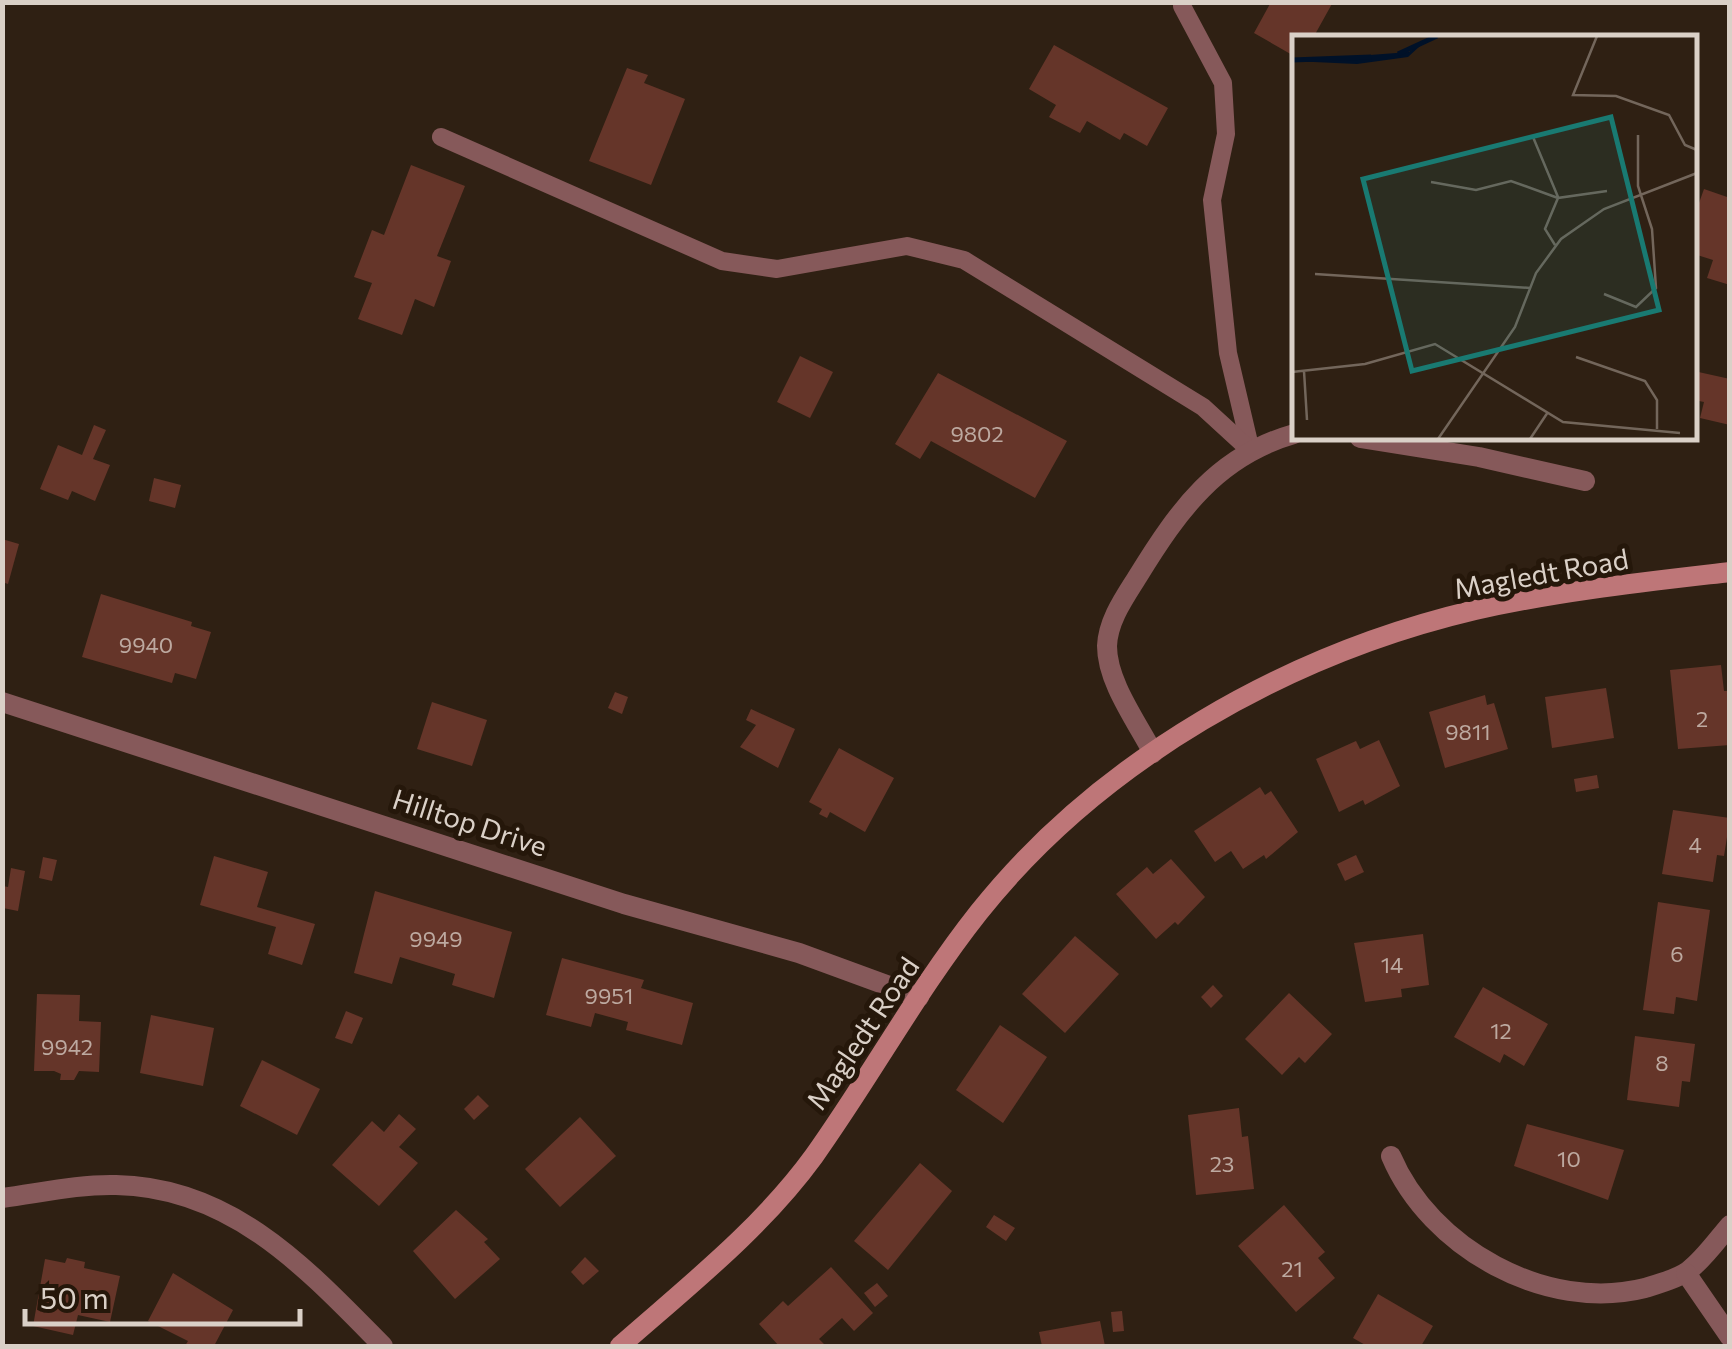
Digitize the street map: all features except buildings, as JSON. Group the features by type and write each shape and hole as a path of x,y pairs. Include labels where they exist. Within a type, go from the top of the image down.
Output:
{"street":[{"path":"1153,752 1111,668 1107,648 1111,628 1174,516 1209,478 1251,451 1292,435"},
{"path":"1373,440 1479,456 1586,480"},
{"name":"Magledt Road","path":"620,1346 708,1269 783,1193 812,1158 982,908 1016,870 1062,826 1153,752 1301,670 1416,626 1534,597 1730,572"},
{"name":"Hilltop Drive","path":"2,702 624,904 800,953 918,997"},
{"path":"1391,1156 1427,1216 1483,1257 1521,1278 1581,1295 1612,1296 1686,1273 1730,1225"},
{"path":"2,1198 115,1184 146,1187 200,1204 275,1241 384,1346"},
{"path":"1686,1273 1730,1337"}],"lane":[{"path":"1182,6 1223,84 1226,134 1212,200 1228,353 1251,451"},
{"path":"442,137 722,261 777,269 907,246 964,260 1203,407 1251,451"}]}
